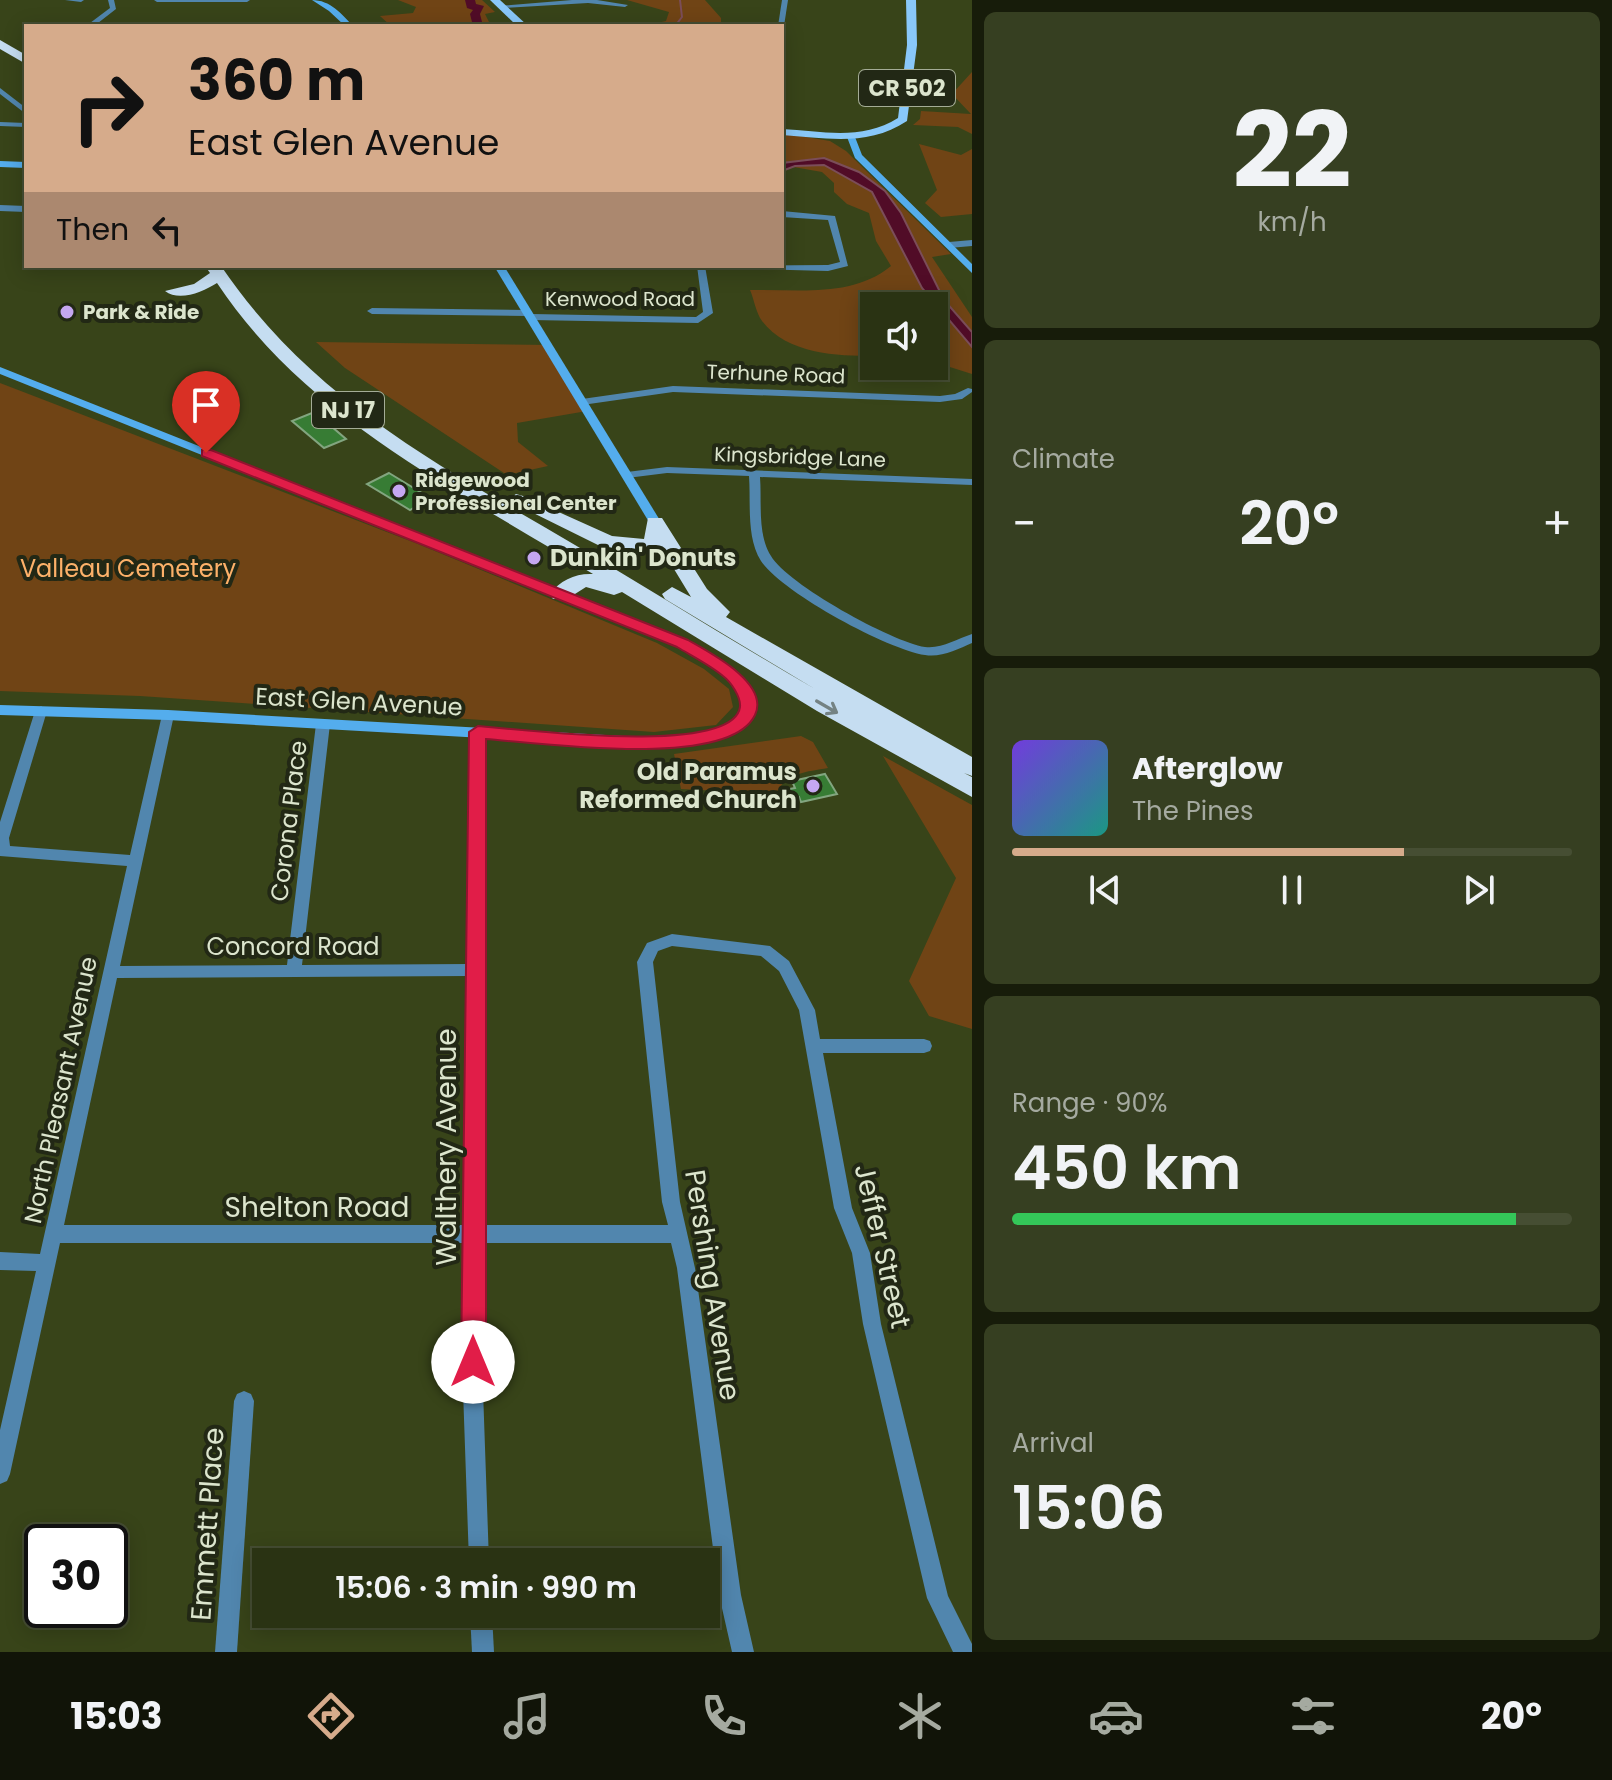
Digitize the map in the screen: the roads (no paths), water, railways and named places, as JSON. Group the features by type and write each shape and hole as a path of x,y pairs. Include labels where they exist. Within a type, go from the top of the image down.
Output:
{"highway":[{"path":"0,33 24,48"},
{"path":"0,44 24,59"},
{"path":"173,291 202,286 221,269"},
{"name":"NJ 17","path":"221,269 258,328 323,390 390,439 972,767"},
{"path":"518,510 629,548 653,543 655,522"},
{"path":"518,510 563,560 564,572 553,591"},
{"name":"NJ 17","path":"518,510 713,639 972,788"},
{"path":"655,522 708,603 754,633 802,672"},
{"path":"553,591 577,580 598,580 653,612 713,639"}],"main road":[{"name":"CR 502","path":"784,132 851,137 888,129 905,116 912,45 911,0"},
{"path":"499,3 521,24"}],"street":[{"path":"68,0 81,0"},
{"path":"93,24 113,9 111,0"},
{"path":"157,0 247,0"},
{"path":"316,0 332,9 347,24"},
{"path":"781,24 785,0"},
{"path":"499,3 588,1 625,5"},
{"path":"43,19 49,24"},
{"path":"1,92 24,110"},
{"path":"0,124 24,125"},
{"path":"851,137 858,156 972,270"},
{"path":"0,164 24,165"},
{"path":"0,208 24,209"},
{"path":"784,214 832,218 845,264 828,268 784,267"},
{"path":"949,245 972,243"},
{"path":"500,268 655,522"},
{"name":"Kenwood Road","path":"529,315 698,320 708,313 701,268"},
{"path":"372,311 529,315"},
{"path":"0,370 553,591"},
{"name":"Terhune Road","path":"582,402 673,389 940,399 968,391"},
{"name":"Kingsbridge Lane","path":"627,475 658,470 972,482"},
{"path":"754,474 763,556 789,583 909,648 938,651 972,638"},
{"name":"East Glen Avenue","path":"0,710 168,715 642,743 697,741 736,729 749,708 741,684 705,655 553,591"},
{"path":"41,711 2,847 10,854 136,861"},
{"name":"North Pleasant Avenue","path":"0,1474 168,715"},
{"name":"Corona Place","path":"294,970 323,724"},
{"name":"Walthery Avenue","path":"478,732 473,1390 479,1548"},
{"name":"Jeffer Street","path":"672,940 753,946 775,957 790,974 807,1010 843,1208 861,1253 872,1324 938,1598 964,1652"},
{"name":"Pershing Avenue","path":"672,940 652,947 645,962 676,1234 686,1268 730,1595 743,1652"},
{"name":"Concord Road","path":"112,972 475,970"},
{"path":"813,1046 924,1046"},
{"name":"Shelton Road","path":"54,1234 676,1234"},
{"path":"0,1261 48,1263"},
{"name":"Emmett Place","path":"226,1652 244,1401"},
{"path":"482,1628 483,1652"}],"waterway":[{"path":"470,0 471,6 480,8 475,14 478,24"},
{"path":"677,24 682,17 680,0"}],"place":[{"name":"Park & Ride","path":"67,312"},
{"name":"Ridgewood Professional Center","path":"399,491"},
{"name":"Dunkin' Donuts","path":"534,558"},
{"name":"Old Paramus Reformed Church","path":"813,786"}],"park label":[{"name":"Valleau Cemetery","path":"128,569"}]}
